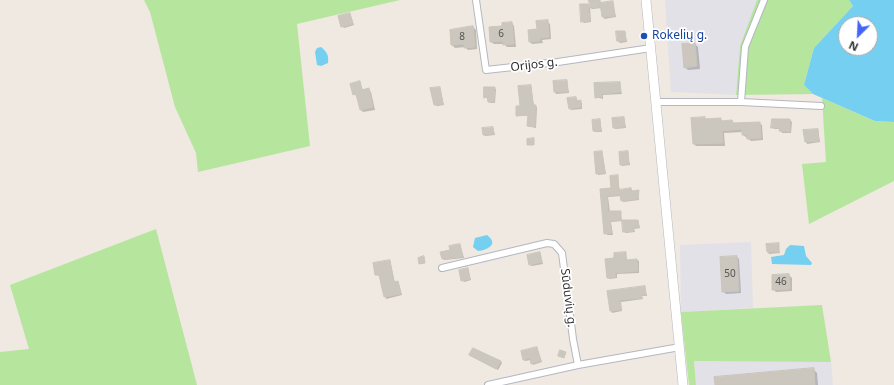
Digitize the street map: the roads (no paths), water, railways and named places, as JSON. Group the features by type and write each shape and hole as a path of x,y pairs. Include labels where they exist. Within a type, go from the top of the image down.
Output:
{"main road":[{"path":"646,0 683,385"}],"street":[{"name":"Orijos g.","path":"476,0 486,70 558,62 651,48"},
{"path":"741,102 745,47 764,0"},
{"path":"657,102 741,102 821,106"},
{"name":"Sūduvių g.","path":"442,268 547,243 554,244 562,253 573,339 578,365"},
{"path":"488,385 578,365 680,347"}],"water":[{"path":"849,0 894,0 894,122 875,121 813,94 804,85 814,48 838,22 838,56 878,56 878,16 844,16 853,6"},
{"path":"321,47 327,54 328,63 321,66 317,65 315,52 317,48"},
{"path":"487,235 492,241 491,246 478,251 473,247 475,238"},
{"path":"790,245 804,246 806,256 812,263 811,265 772,264 771,257 784,255 786,249"}],"place":[{"name":"Rokelių g.","path":"644,36"}]}
